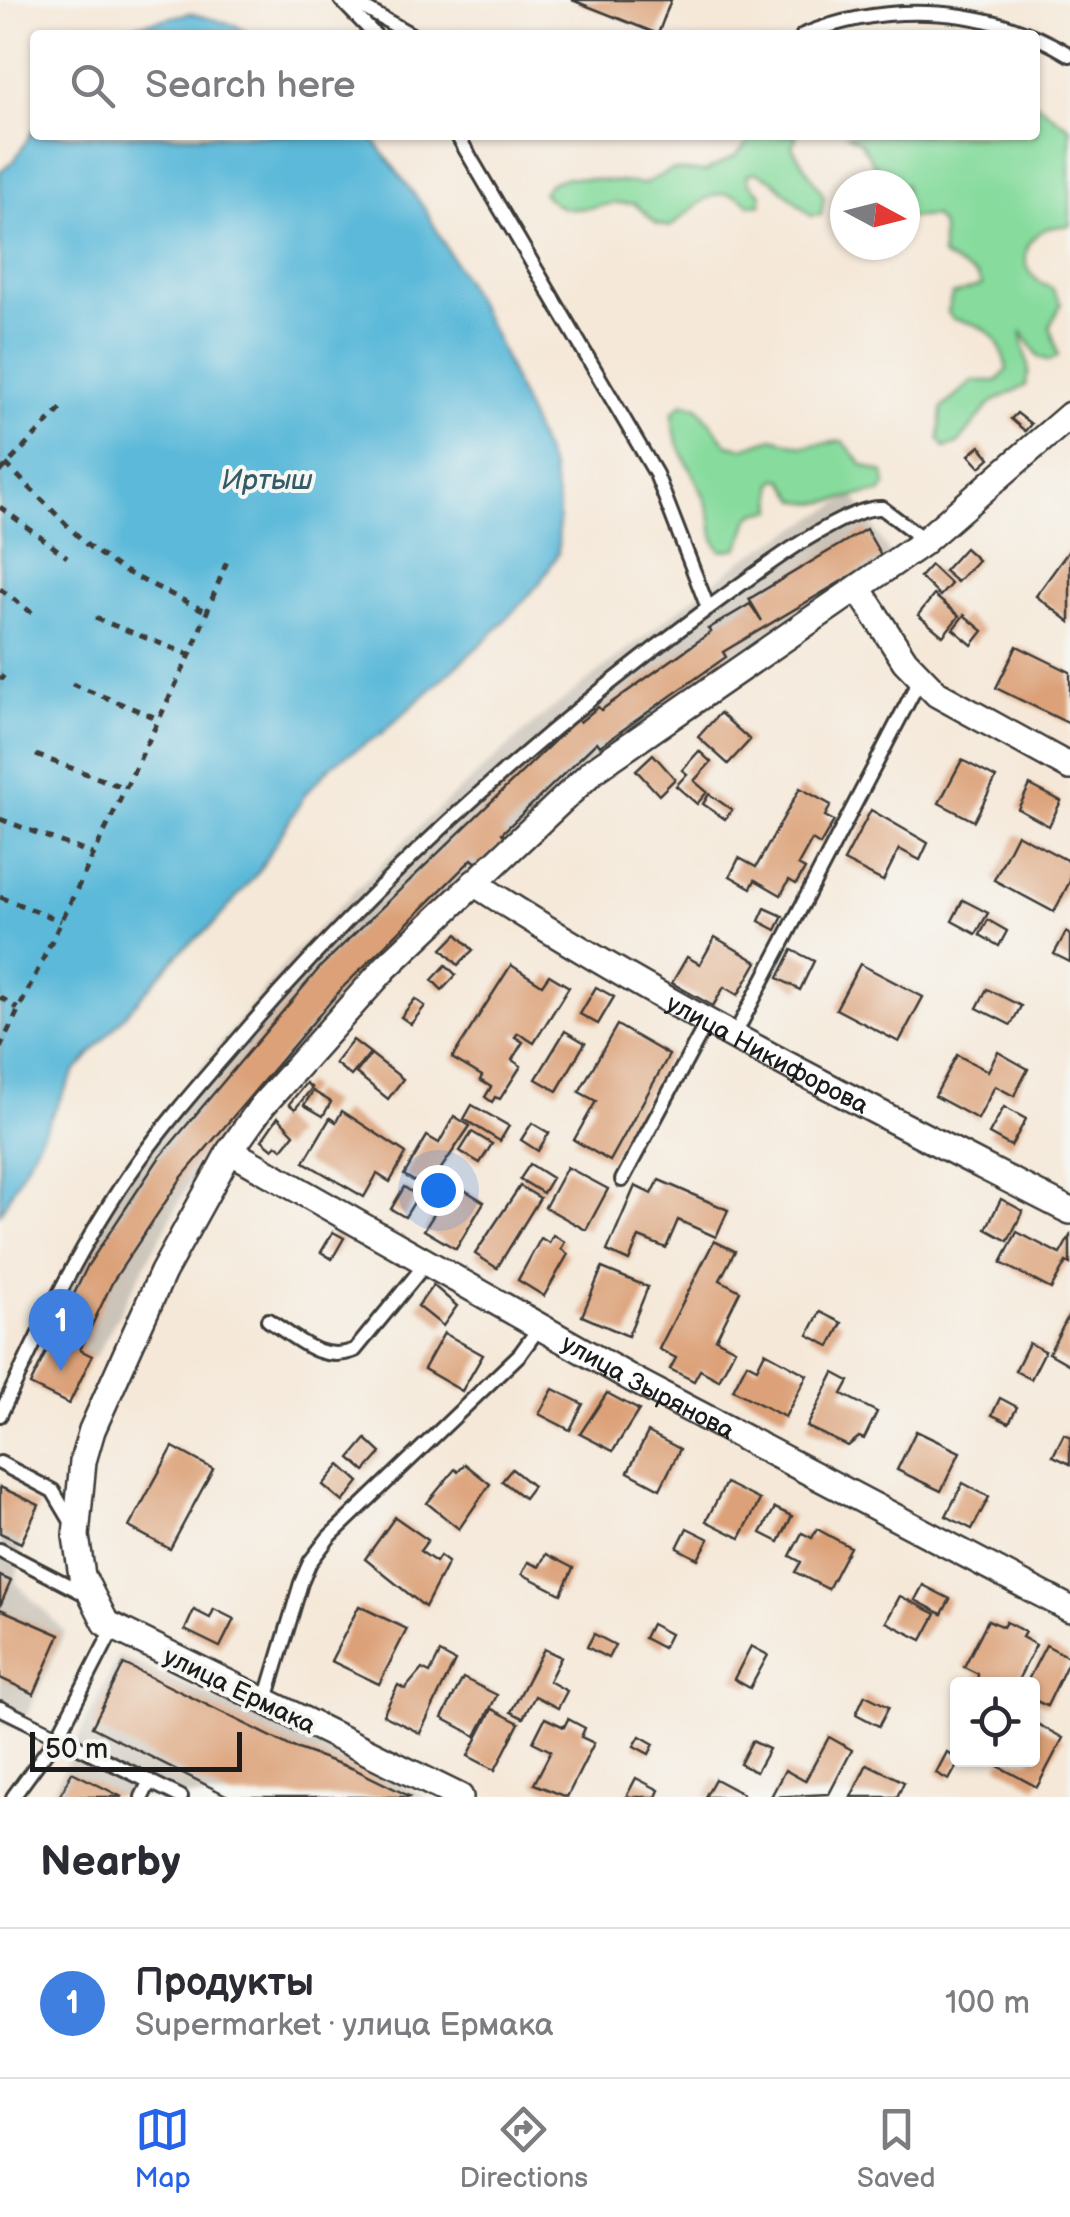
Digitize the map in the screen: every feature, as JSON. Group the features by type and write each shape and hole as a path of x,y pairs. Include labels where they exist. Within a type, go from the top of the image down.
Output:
{"street":[{"name":"улица Ермака","path":"460,1797 114,1629 89,1596 76,1536 83,1461 92,1430 164,1272 230,1152 312,1047 474,883 594,770 643,732 859,590 926,540 1070,415"},
{"path":"859,590 920,680 966,711 1070,767"},
{"name":"улица Никифорова","path":"474,883 609,969 706,1024 1070,1212"},
{"name":"улица Зырянова","path":"230,1152 429,1260 634,1380 1070,1609"}],"lane":[{"path":"341,0 370,30"},
{"path":"350,0 403,30"},
{"path":"812,30 868,11 918,7 1002,20 1021,30"},
{"path":"1040,40 1070,56"},
{"path":"460,140 656,474 708,608"},
{"path":"0,1415 80,1253 138,1161 317,948 466,802 556,722 763,568 871,507 895,514 926,540"},
{"path":"733,1038 920,680"},
{"path":"622,1180 706,1024"},
{"path":"268,1320 326,1357 341,1356 355,1350 429,1260"},
{"path":"265,1703 310,1562 329,1537 520,1354 541,1326"},
{"path":"0,1464 53,1492 76,1536"},
{"path":"0,1550 89,1596"},
{"path":"13,1797 59,1734 114,1629"},
{"path":"0,1708 181,1797"},
{"path":"0,1720 22,1719"},
{"path":"142,1797 150,1781"}],"path":[{"path":"0,472 62,408"},
{"path":"6,464 87,545 120,568 209,613"},
{"path":"0,508 67,557"},
{"path":"0,1048 190,654 227,561"},
{"path":"0,589 32,613"},
{"path":"95,618 190,654"},
{"path":"72,684 158,719"},
{"path":"36,755 124,788"},
{"path":"0,819 92,854"},
{"path":"0,897 61,922"},
{"path":"0,997 18,1009"}],"shaded area":[{"path":"854,495 892,558 720,668 352,990 187,1187 95,1358 36,1328 127,1161 294,952 426,820 540,718 741,561"},
{"path":"0,1533 21,1543 16,1583 65,1632 20,1730 0,1722"},
{"path":"119,1656 358,1763 426,1797 50,1797"}],"green space":[{"path":"1040,106 1070,128 1070,225 1036,235 1026,252 1034,277 1052,288 1061,304 1050,326 1058,356 1049,361 1039,357 1021,331 1029,371 1025,386 991,403 958,444 945,448 939,439 942,408 973,381 997,381 1007,370 1000,348 990,334 953,319 947,312 952,295 982,285 977,276 942,256 942,227 934,216 920,217 920,170 877,170 856,140 1040,140"},
{"path":"750,140 795,140 792,147 824,196 821,215 811,216 771,179 756,172 747,175 748,182 761,194 761,204 750,205 728,194 717,195 698,204 670,227 657,224 635,204 573,209 552,202 543,192 550,183 567,177 643,184 672,170 705,172 737,155"},
{"path":"683,403 698,407 728,445 743,448 773,438 802,446 843,441 863,465 884,473 886,485 880,493 807,502 797,500 784,480 777,479 773,484 774,510 751,517 738,548 721,551 706,502 676,438 673,412"}],"water":[{"path":"189,13 243,30 128,30"},
{"name":"Иртыш","path":"30,135 30,140 374,140 425,209 495,336 552,471 559,509 558,554 539,584 491,635 381,734 333,764 306,793 258,872 213,925 184,948 74,1073 0,1214 0,171 14,161"}],"building":[{"path":"572,0 671,0 660,30 648,30"},
{"path":"1017,413 1031,424 1025,431 1011,419"},
{"path":"980,446 990,458 980,467 969,455"},
{"path":"866,529 882,557 723,652 726,657 600,746 597,742 502,833 507,839 479,865 472,859 343,987 182,1177 113,1281 80,1350 92,1356 69,1404 30,1385 88,1265 159,1158 322,965 577,719 580,722 598,707 601,710 711,632 708,629 750,604 762,621 749,599"},
{"path":"965,548 978,560 957,582 944,571"},
{"path":"1070,549 1070,622 1036,596"},
{"path":"931,565 951,584 940,596 920,577"},
{"path":"934,595 959,616 943,636 918,615"},
{"path":"964,615 983,631 972,645 953,629"},
{"path":"1017,646 1070,672 1070,724 996,688"},
{"path":"720,713 750,740 728,764 698,737"},
{"path":"699,751 711,762 694,781 707,792 697,804 676,786 687,774 682,770"},
{"path":"653,754 675,779 659,795 636,770"},
{"path":"962,760 996,778 974,821 939,803"},
{"path":"1030,785 1061,801 1049,826 1018,809"},
{"path":"800,788 831,805 825,816 834,821 820,845 812,840 798,865 805,869 796,884 789,880 781,895 755,880 751,888 730,876 739,858 756,867"},
{"path":"709,794 732,810 725,819 703,804"},
{"path":"871,810 928,843 920,860 899,849 883,881 844,861"},
{"path":"1017,834 1070,862 1070,881 1054,912 994,880"},
{"path":"963,900 988,913 976,934 952,921"},
{"path":"765,908 783,916 776,930 759,921"},
{"path":"988,920 1007,931 999,946 980,935"},
{"path":"1066,932 1070,935 1070,962 1054,954"},
{"path":"457,934 473,950 458,965 442,949"},
{"path":"715,937 757,962 738,995 724,987 713,1006 672,983 687,957 700,964"},
{"path":"792,950 814,961 800,990 778,978"},
{"path":"860,964 923,997 899,1042 836,1009"},
{"path":"446,965 456,975 442,990 432,980"},
{"path":"511,965 542,985 549,975 569,987 534,1043 518,1033 515,1037 523,1042 512,1060 521,1066 500,1099 495,1097 492,1102 485,1097 491,1087 480,1080 482,1076 452,1058"},
{"path":"596,987 614,997 598,1024 580,1014"},
{"path":"987,989 1021,1006 1011,1025 977,1008"},
{"path":"415,999 425,1006 411,1024 401,1017"},
{"path":"617,1025 669,1055 610,1161 574,1140 596,1101 579,1092"},
{"path":"565,1031 585,1043 557,1091 536,1079"},
{"path":"353,1040 370,1053 351,1076 335,1063"},
{"path":"998,1052 1028,1069 1014,1096 995,1086 978,1119 935,1096 957,1055 988,1071"},
{"path":"371,1054 403,1079 388,1099 356,1073"},
{"path":"306,1083 312,1088 295,1109 289,1104"},
{"path":"313,1091 331,1102 323,1116 304,1105"},
{"path":"472,1105 509,1126 500,1141 464,1119"},
{"path":"1004,1107 1026,1119 1011,1146 989,1134"},
{"path":"342,1111 406,1153 390,1182 377,1174 364,1197 304,1162 330,1118 336,1122"},
{"path":"454,1116 470,1126 427,1189 404,1175 427,1136 439,1143"},
{"path":"278,1117 294,1134 282,1149 277,1145 273,1149 262,1140"},
{"path":"532,1123 549,1133 538,1151 521,1140"},
{"path":"472,1132 492,1144 480,1163 460,1151"},
{"path":"530,1164 552,1178 543,1193 520,1179"},
{"path":"567,1167 608,1189 586,1230 545,1207"},
{"path":"443,1177 484,1202 456,1249 424,1230 436,1211 426,1204"},
{"path":"659,1180 728,1210 716,1237 678,1220 666,1248 639,1237 629,1261 607,1251 635,1186 652,1194"},
{"path":"520,1186 540,1198 497,1268 475,1254"},
{"path":"404,1187 418,1196 405,1217 391,1209"},
{"path":"1001,1199 1023,1211 1008,1241 986,1229"},
{"path":"333,1232 344,1238 332,1259 321,1252"},
{"path":"1017,1232 1060,1254 1070,1236 1070,1264 1066,1262 1051,1289 1001,1263"},
{"path":"553,1235 565,1242 561,1249 568,1254 544,1296 518,1280 541,1238 549,1243"},
{"path":"714,1241 735,1251 720,1280 740,1291 716,1339 735,1349 719,1380 700,1370 694,1381 670,1369 676,1358 659,1349"},
{"path":"602,1268 648,1287 628,1336 582,1316"},
{"path":"433,1285 457,1306 443,1326 418,1306"},
{"path":"820,1312 842,1323 830,1346 808,1335"},
{"path":"1070,1313 1070,1365 1049,1353"},
{"path":"444,1333 483,1355 462,1391 424,1369"},
{"path":"1029,1343 1045,1351 1031,1379 1015,1371"},
{"path":"765,1352 807,1375 785,1417 733,1390 747,1363 757,1368"},
{"path":"834,1373 849,1381 842,1394 877,1412 864,1439 859,1437 848,1446 807,1427"},
{"path":"553,1389 583,1404 570,1430 539,1414"},
{"path":"607,1393 639,1410 613,1451 580,1434"},
{"path":"1000,1398 1017,1407 1009,1423 992,1415"},
{"path":"916,1431 960,1452 941,1491 897,1470"},
{"path":"648,1432 680,1449 660,1489 628,1472"},
{"path":"1064,1434 1070,1437 1070,1464 1053,1456"},
{"path":"366,1439 381,1453 365,1471 350,1458"},
{"path":"173,1447 213,1469 170,1549 129,1527"},
{"path":"465,1464 490,1484 459,1529 427,1503 455,1469 458,1472"},
{"path":"340,1465 359,1482 343,1502 323,1485"},
{"path":"512,1469 533,1486 524,1498 502,1481"},
{"path":"726,1483 760,1500 740,1538 706,1521"},
{"path":"963,1483 989,1497 972,1529 946,1516"},
{"path":"0,1487 39,1505 21,1543 0,1533"},
{"path":"775,1508 792,1516 779,1542 761,1533"},
{"path":"395,1517 428,1540 420,1551 436,1562 440,1556 448,1562 425,1607 365,1559"},
{"path":"687,1528 709,1539 698,1559 677,1548"},
{"path":"817,1529 850,1547 828,1589 795,1572 801,1562 790,1556 802,1533 812,1538"},
{"path":"546,1554 573,1568 561,1594 522,1574 528,1562 539,1567"},
{"path":"0,1576 11,1581 0,1606"},
{"path":"923,1585 950,1599 942,1614 915,1600"},
{"path":"900,1596 936,1614 922,1640 886,1622"},
{"path":"359,1606 407,1629 379,1684 331,1661"},
{"path":"0,1609 60,1635 34,1694 0,1678"},
{"path":"214,1609 234,1619 220,1647 185,1630 194,1610 210,1618"},
{"path":"988,1620 1003,1627 1006,1622 1025,1632 1022,1637 1036,1645 1020,1677 978,1677 964,1667"},
{"path":"651,1624 670,1634 663,1648 644,1638"},
{"path":"594,1634 615,1645 608,1658 587,1647"},
{"path":"1046,1645 1070,1658 1047,1706 1040,1703 1040,1677 1030,1677"},
{"path":"751,1646 768,1655 750,1688 734,1679"},
{"path":"544,1649 561,1657 549,1681 567,1691 558,1708 535,1696 523,1718 511,1712"},
{"path":"440,1653 455,1661 420,1733 383,1715 398,1685 405,1689 422,1669 430,1673"},
{"path":"124,1664 290,1746 354,1769 411,1797 230,1797 92,1727"},
{"path":"463,1678 497,1695 476,1736 442,1718"},
{"path":"865,1695 889,1707 879,1726 856,1714"},
{"path":"492,1709 519,1723 495,1770 468,1756"},
{"path":"545,1718 564,1727 568,1719 585,1728 581,1737 594,1743 567,1797 534,1784 551,1751 533,1742"},
{"path":"1040,1725 1063,1738 1037,1787 1000,1767 1040,1767"},
{"path":"640,1736 654,1744 649,1754 634,1746"},
{"path":"829,1737 852,1750 829,1794 771,1797 785,1770 805,1781"},
{"path":"752,1741 769,1749 756,1772 740,1764"},
{"path":"947,1752 950,1754 950,1767 956,1767 949,1780 936,1773"},
{"path":"867,1764 904,1782 897,1797 851,1797"},
{"path":"72,1772 122,1797 60,1797"},
{"path":"636,1778 659,1790 656,1797 626,1797"},
{"path":"715,1779 743,1794 705,1797"}],"place":[{"name":"Продукты","path":"61,1371"}]}
